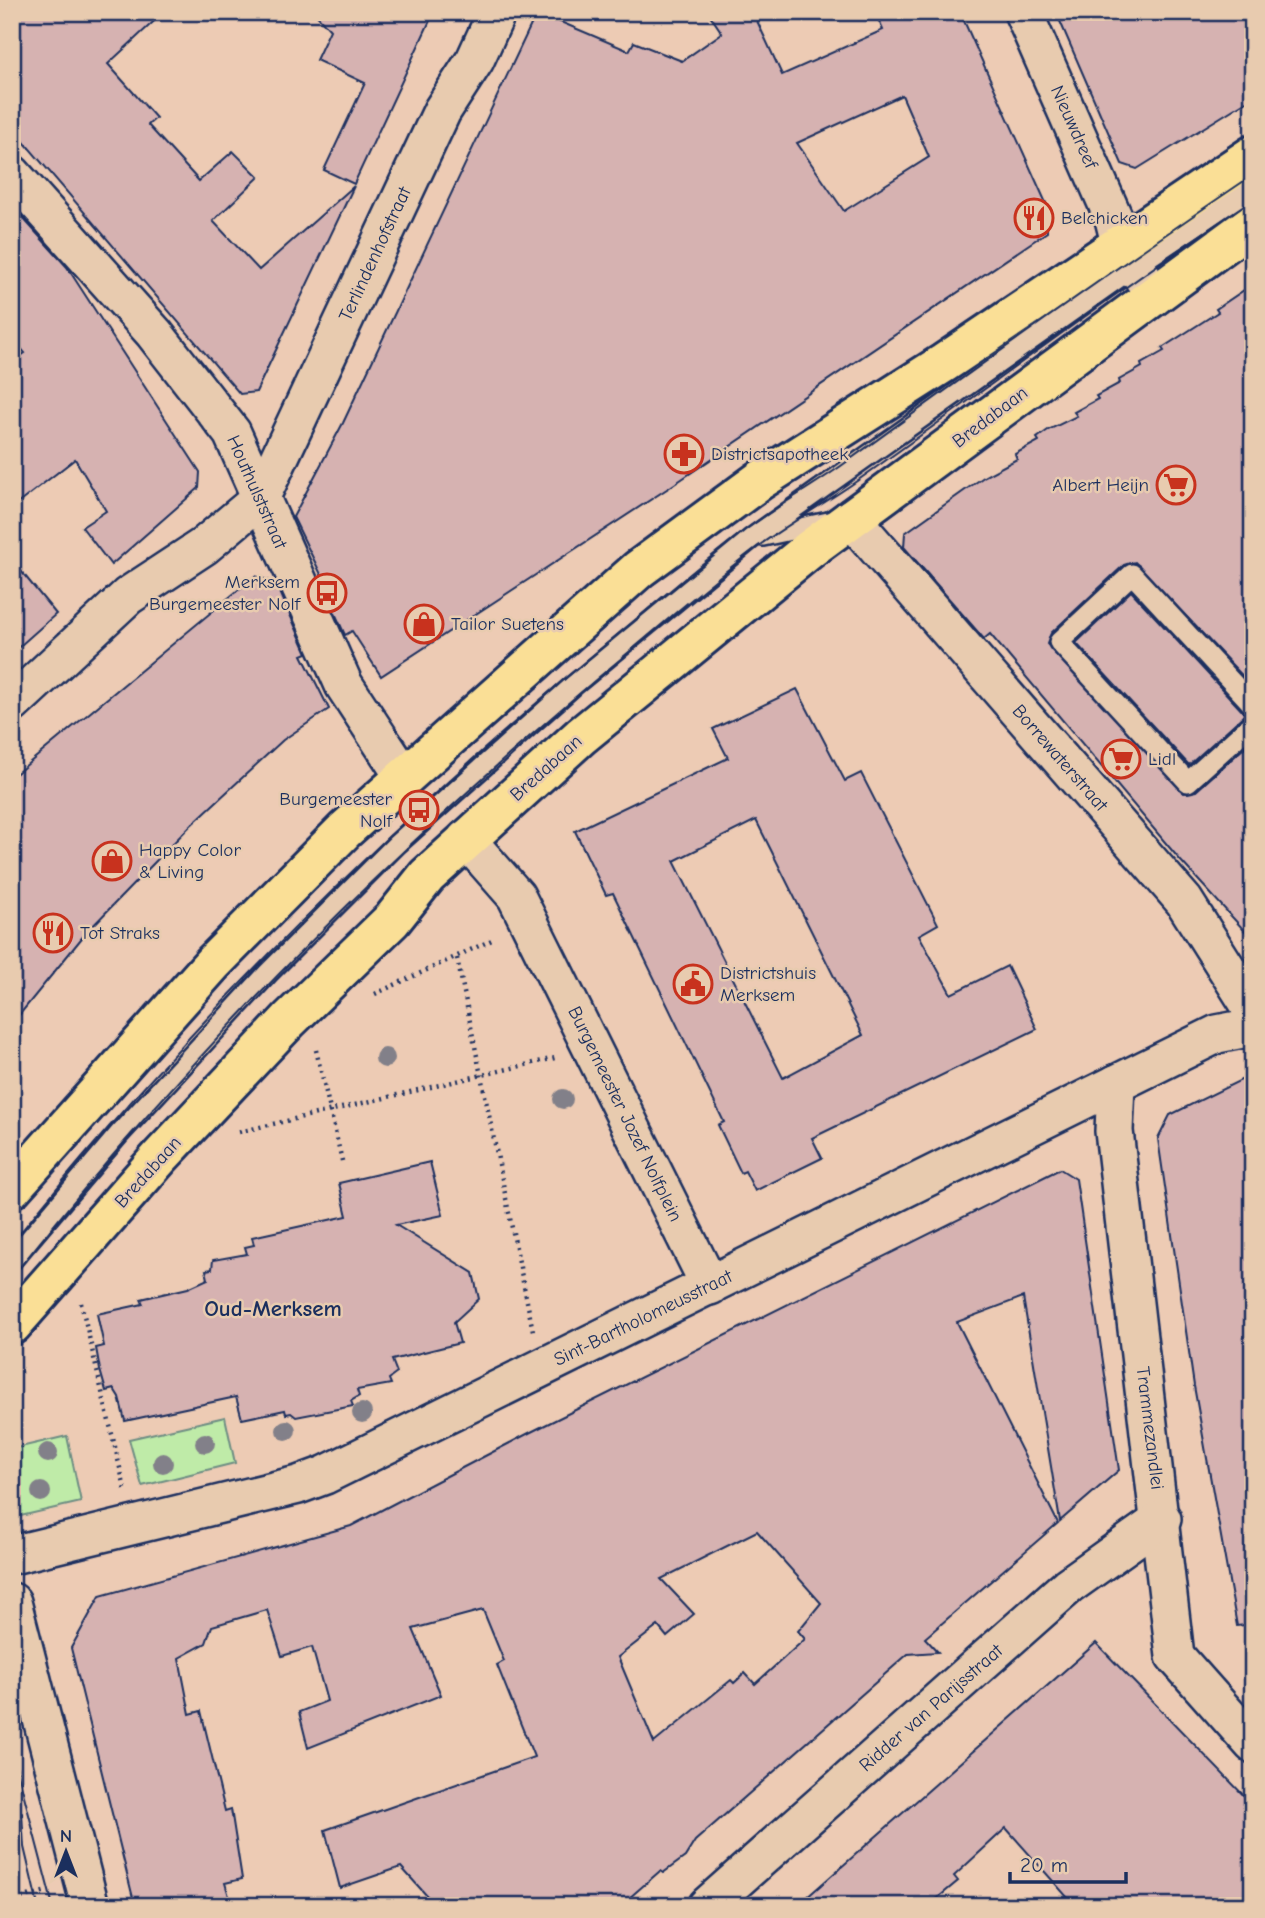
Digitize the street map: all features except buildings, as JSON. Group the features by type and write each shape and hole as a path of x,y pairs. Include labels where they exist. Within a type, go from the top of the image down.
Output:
{"main road":[{"name":"Bredabaan","path":"12,1325 160,1157 466,839 643,684 851,518 1137,268 1253,155"},
{"name":"Bredabaan","path":"12,1188 213,963 403,775 639,569 759,481 846,427 1137,268 1253,223"}],"street":[{"name":"Terlindenhofstraat","path":"260,499 442,111 475,60 497,12"},
{"name":"Nieuwdreef","path":"1023,12 1137,268"},
{"name":"Houthulststraat","path":"12,174 154,333 232,433 344,685 403,775"},
{"path":"12,704 128,596 204,546 260,499"},
{"name":"Borrewaterstraat","path":"851,518 1184,901 1253,1010"},
{"name":"Burgemeester Jozef Nolfplein","path":"466,839 516,897 710,1286"},
{"name":"Sint-Bartholomeusstraat","path":"12,1555 307,1482 710,1286 1217,1034 1253,1027"},
{"name":"Trammezandlei","path":"1116,1084 1114,1131 1162,1519 1175,1656 1253,1744"},
{"name":"Ridder van Parijsstraat","path":"707,1906 1068,1586 1162,1519"},
{"path":"12,1602 90,1906"}],"lane":[{"name":"Bredabaan","path":"1137,268 1253,187"},
{"path":"12,1260 198,1046 397,844 564,693 752,538 1137,268"},
{"path":"752,538 851,518"},
{"path":"1253,705 1132,574 1059,642 1188,782 1253,723"}],"path":[{"path":"371,996 457,958 534,932"},
{"path":"457,958 541,1368"},
{"path":"315,1048 343,1165"},
{"path":"235,1133 593,1049"},
{"path":"79,1292 134,1525"}],"green space":[{"path":"225,1417 235,1463 142,1486 129,1439"},
{"path":"67,1436 81,1502 12,1518 12,1449"}],"tram line":[{"path":"12,1243 150,1080 224,1001 377,848 536,703 745,530 841,466 1253,175"},
{"path":"12,1277 154,1109 304,948 463,796 545,723 757,547 854,483 1253,199"},
{"path":"12,1750 53,1906"},
{"path":"22,1813 24,1847 38,1906"}],"place":[{"name":"Belchicken","path":"1034,218"},
{"name":"Districtsapotheek","path":"684,454"},
{"name":"Albert Heijn","path":"1176,485"},
{"name":"Merksem Burgemeester Nolf","path":"327,593"},
{"name":"Tailor Suetens","path":"424,624"},
{"name":"Lidl","path":"1121,759"},
{"name":"Burgemeester Nolf","path":"419,810"},
{"name":"Happy Color & Living","path":"112,861"},
{"name":"Tot Straks","path":"53,933"},
{"name":"Districtshuis Merksem","path":"693,984"}],"district":[{"name":"Oud-Merksem","path":"273,1308"}]}
